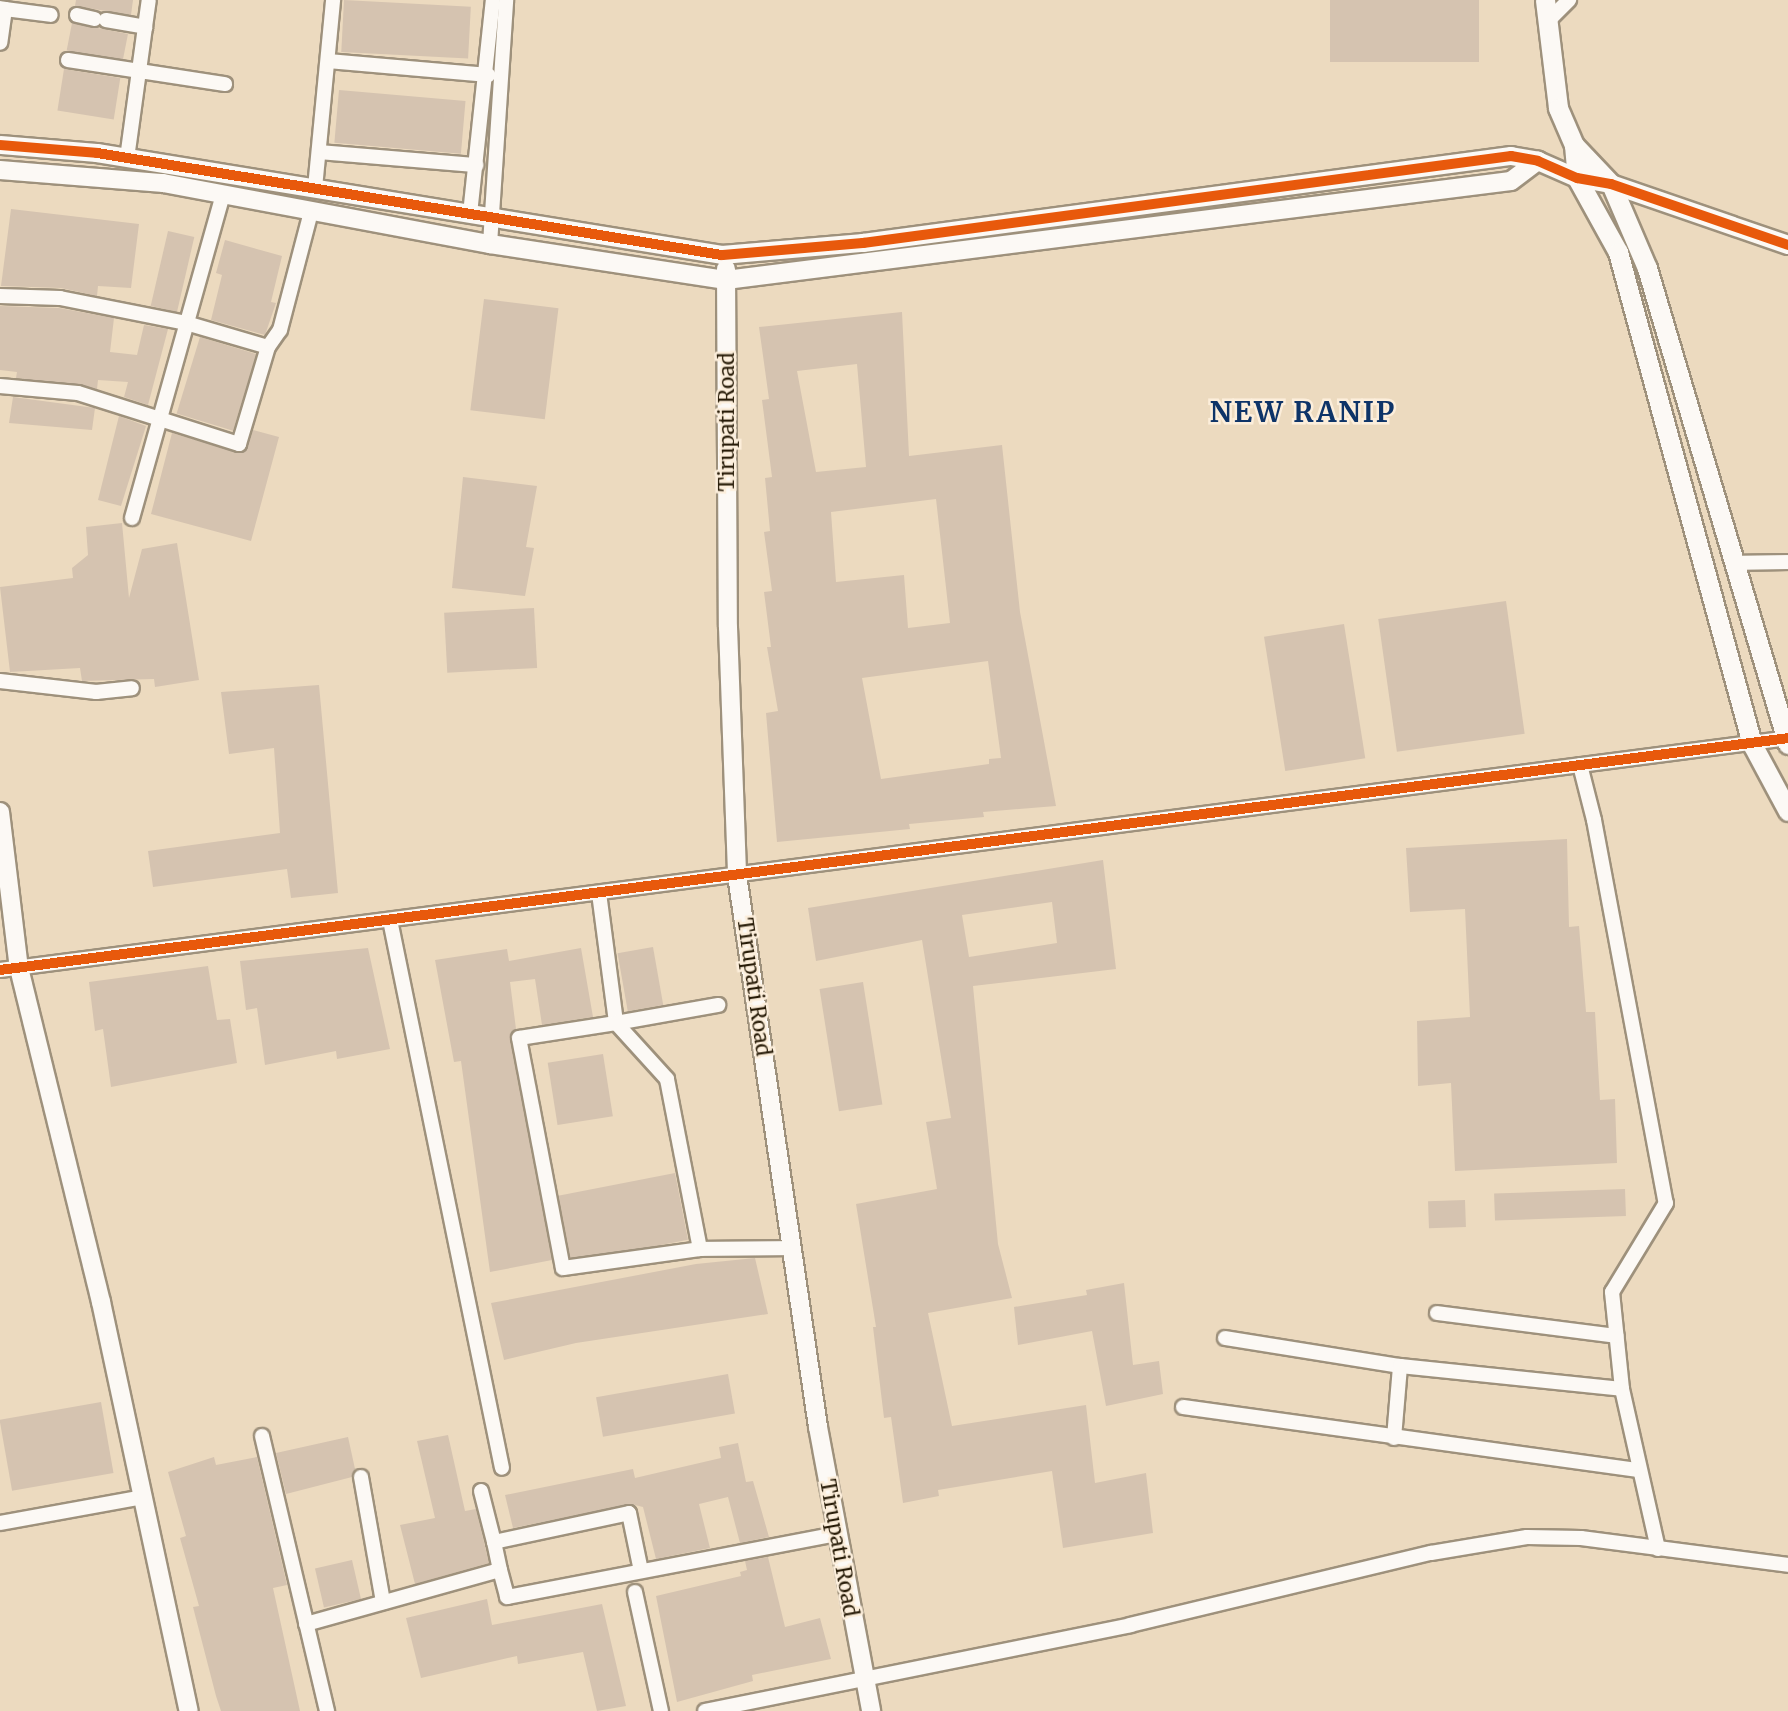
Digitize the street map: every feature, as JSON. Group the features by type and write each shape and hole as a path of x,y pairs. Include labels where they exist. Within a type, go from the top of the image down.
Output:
{"main road":[{"path":"1545,0 1558,108 1574,145 1577,178 1618,252 1752,744 1788,811"},
{"path":"1574,145 1611,184 1647,268 1787,740"}],"street":[{"path":"127,158 149,0"},
{"path":"315,188 333,0"},
{"path":"470,214 488,75 494,0"},
{"path":"490,244 506,0"},
{"path":"1548,21 1569,0"},
{"path":"0,43 2,8 51,15"},
{"path":"77,15 145,27"},
{"path":"68,60 225,84"},
{"path":"328,61 488,75"},
{"path":"0,145 127,158 726,255 863,243 1511,156 1538,161 1577,178 1611,184 1788,245"},
{"path":"320,152 476,165"},
{"path":"0,170 125,178 490,244 726,280 1511,181 1538,161"},
{"path":"132,518 223,195"},
{"path":"0,386 78,393 239,444 268,347 280,330 312,212"},
{"name":"Tirupati Road","path":"726,255 728,627 737,875 837,1534 862,1680 871,1711"},
{"path":"0,296 60,298 186,323 268,347"},
{"path":"1733,563 1788,562"},
{"path":"0,681 96,692 132,688"},
{"path":"0,970 1787,740"},
{"path":"1580,765 1594,820 1666,1203 1612,1292 1622,1389 1658,1549"},
{"path":"0,812 19,968 101,1302 189,1711"},
{"path":"599,892 616,1023 667,1079 700,1249"},
{"path":"390,920 502,1468"},
{"path":"718,1005 519,1038 563,1268 700,1249 792,1248"},
{"path":"1437,1313 1616,1336"},
{"path":"1224,1338 1400,1366 1622,1389"},
{"path":"1394,1438 1400,1366"},
{"path":"1183,1406 1394,1438 1639,1470"},
{"path":"262,1436 327,1711"},
{"path":"361,1477 383,1602"},
{"path":"481,1491 507,1597 837,1534"},
{"path":"0,1522 143,1497"},
{"path":"494,1542 629,1513 641,1571"},
{"path":"705,1711 1130,1625 1431,1553 1514,1539 1581,1538 1788,1565"},
{"path":"306,1624 500,1570"},
{"path":"635,1592 662,1711"}],"building":[{"path":"76,0 133,0 131,15 75,6"},
{"path":"344,0 471,7 468,59 341,52"},
{"path":"1330,0 1479,0 1479,62 1330,62"},
{"path":"72,23 128,34 123,61 67,50"},
{"path":"64,69 120,78 114,119 57,110"},
{"path":"339,90 466,101 461,154 334,143"},
{"path":"11,209 139,224 131,288 98,286 97,296 61,288 1,286"},
{"path":"168,231 194,237 177,312 151,306"},
{"path":"225,240 282,256 271,302 276,303 265,335 211,320 222,275 216,273"},
{"path":"484,299 558,308 545,419 470,410"},
{"path":"0,306 59,308 114,318 110,352 137,355 144,325 168,329 148,405 124,397 128,382 98,380 97,389 16,378 17,372 0,370"},
{"path":"902,312 909,456 1002,445 1020,612 1056,806 983,812 984,817 909,824 910,829 777,842 766,713 778,711 767,647 771,647 764,592 772,591 764,532 770,531 765,478 772,477 762,400 769,399 759,327","holes":["857,364 866,467 816,472 797,371","936,499 950,623 908,628 904,575 836,582 831,512","988,661 1001,758 989,759 989,764 881,779 862,678"]},
{"path":"200,337 256,354 233,431 177,414"},
{"path":"13,397 95,408 92,430 9,423"},
{"path":"119,416 146,426 121,506 98,500"},
{"path":"253,430 279,437 251,541 151,514 172,433 240,453 248,447"},
{"path":"463,477 537,486 526,547 534,548 525,596 452,588"},
{"path":"122,523 129,598 142,549 177,543 199,680 155,687 154,679 82,681 80,668 10,672 0,587 73,578 72,568 88,555 86,527"},
{"path":"1506,601 1525,734 1397,752 1378,619"},
{"path":"534,608 537,668 447,673 444,613"},
{"path":"1344,624 1365,758 1285,771 1264,637"},
{"path":"319,685 338,893 291,898 287,869 153,887 148,851 280,833 274,748 229,754 221,692"},
{"path":"1567,839 1569,927 1579,926 1586,1012 1595,1012 1600,1100 1615,1099 1617,1163 1455,1171 1451,1083 1418,1086 1417,1021 1470,1017 1465,909 1410,912 1406,848"},
{"path":"1103,860 1116,969 973,986 998,1244 1012,1298 928,1313 952,1426 1086,1405 1095,1483 1146,1473 1153,1533 1063,1548 1052,1471 938,1490 939,1496 903,1503 891,1417 884,1418 873,1327 876,1327 856,1204 937,1189 926,1122 951,1118 922,940 816,961 808,908","holes":["1052,902 1057,943 969,957 962,915"]},
{"path":"653,947 663,1005 628,1011 618,953"},
{"path":"368,948 390,1049 337,1059 336,1051 265,1065 257,1008 246,1010 240,961"},
{"path":"581,948 593,1017 542,1025 535,979 510,982 516,1029 510,1040 552,1260 490,1272 461,1061 454,1062 435,960 507,949 509,961"},
{"path":"208,966 217,1020 230,1019 237,1063 111,1087 103,1029 95,1031 89,982"},
{"path":"863,982 882,1104 839,1111 820,989"},
{"path":"603,1054 613,1116 558,1125 548,1063"},
{"path":"675,1173 688,1240 571,1262 558,1196"},
{"path":"1625,1189 1626,1216 1495,1221 1494,1194"},
{"path":"1465,1200 1466,1227 1429,1228 1428,1201"},
{"path":"755,1258 768,1314 576,1343 504,1360 491,1303 696,1264"},
{"path":"1124,1283 1133,1365 1159,1361 1163,1394 1106,1406 1092,1331 1018,1345 1014,1307 1087,1295 1086,1290"},
{"path":"728,1374 735,1413 603,1437 596,1397"},
{"path":"101,1402 114,1473 12,1491 0,1420"},
{"path":"448,1435 465,1511 476,1509 489,1563 415,1584 400,1525 435,1518 417,1441"},
{"path":"348,1437 355,1469 352,1477 286,1494 276,1453"},
{"path":"738,1443 746,1482 753,1481 769,1537 740,1543 728,1497 699,1504 710,1548 656,1559 643,1507 631,1504 513,1528 505,1495 633,1469 635,1478 721,1458 719,1447"},
{"path":"214,1457 216,1465 257,1457 287,1585 273,1588 300,1711 221,1711 193,1607 199,1606 180,1538 186,1536 168,1472"},
{"path":"768,1557 785,1627 820,1618 831,1659 752,1675 753,1681 677,1702 656,1596 741,1576 740,1572 747,1570 745,1561"},
{"path":"352,1560 361,1599 324,1608 315,1569"},
{"path":"487,1599 492,1625 602,1604 626,1706 597,1711 583,1652 518,1664 517,1656 421,1678 406,1618"}],"cycle path":[{"path":"0,145 97,153 722,255 863,243 1511,156 1538,161 1577,178 1611,184 1788,245"},
{"path":"0,970 1788,738"}],"district":[{"name":"NEW RANIP","path":"1303,412"}]}
